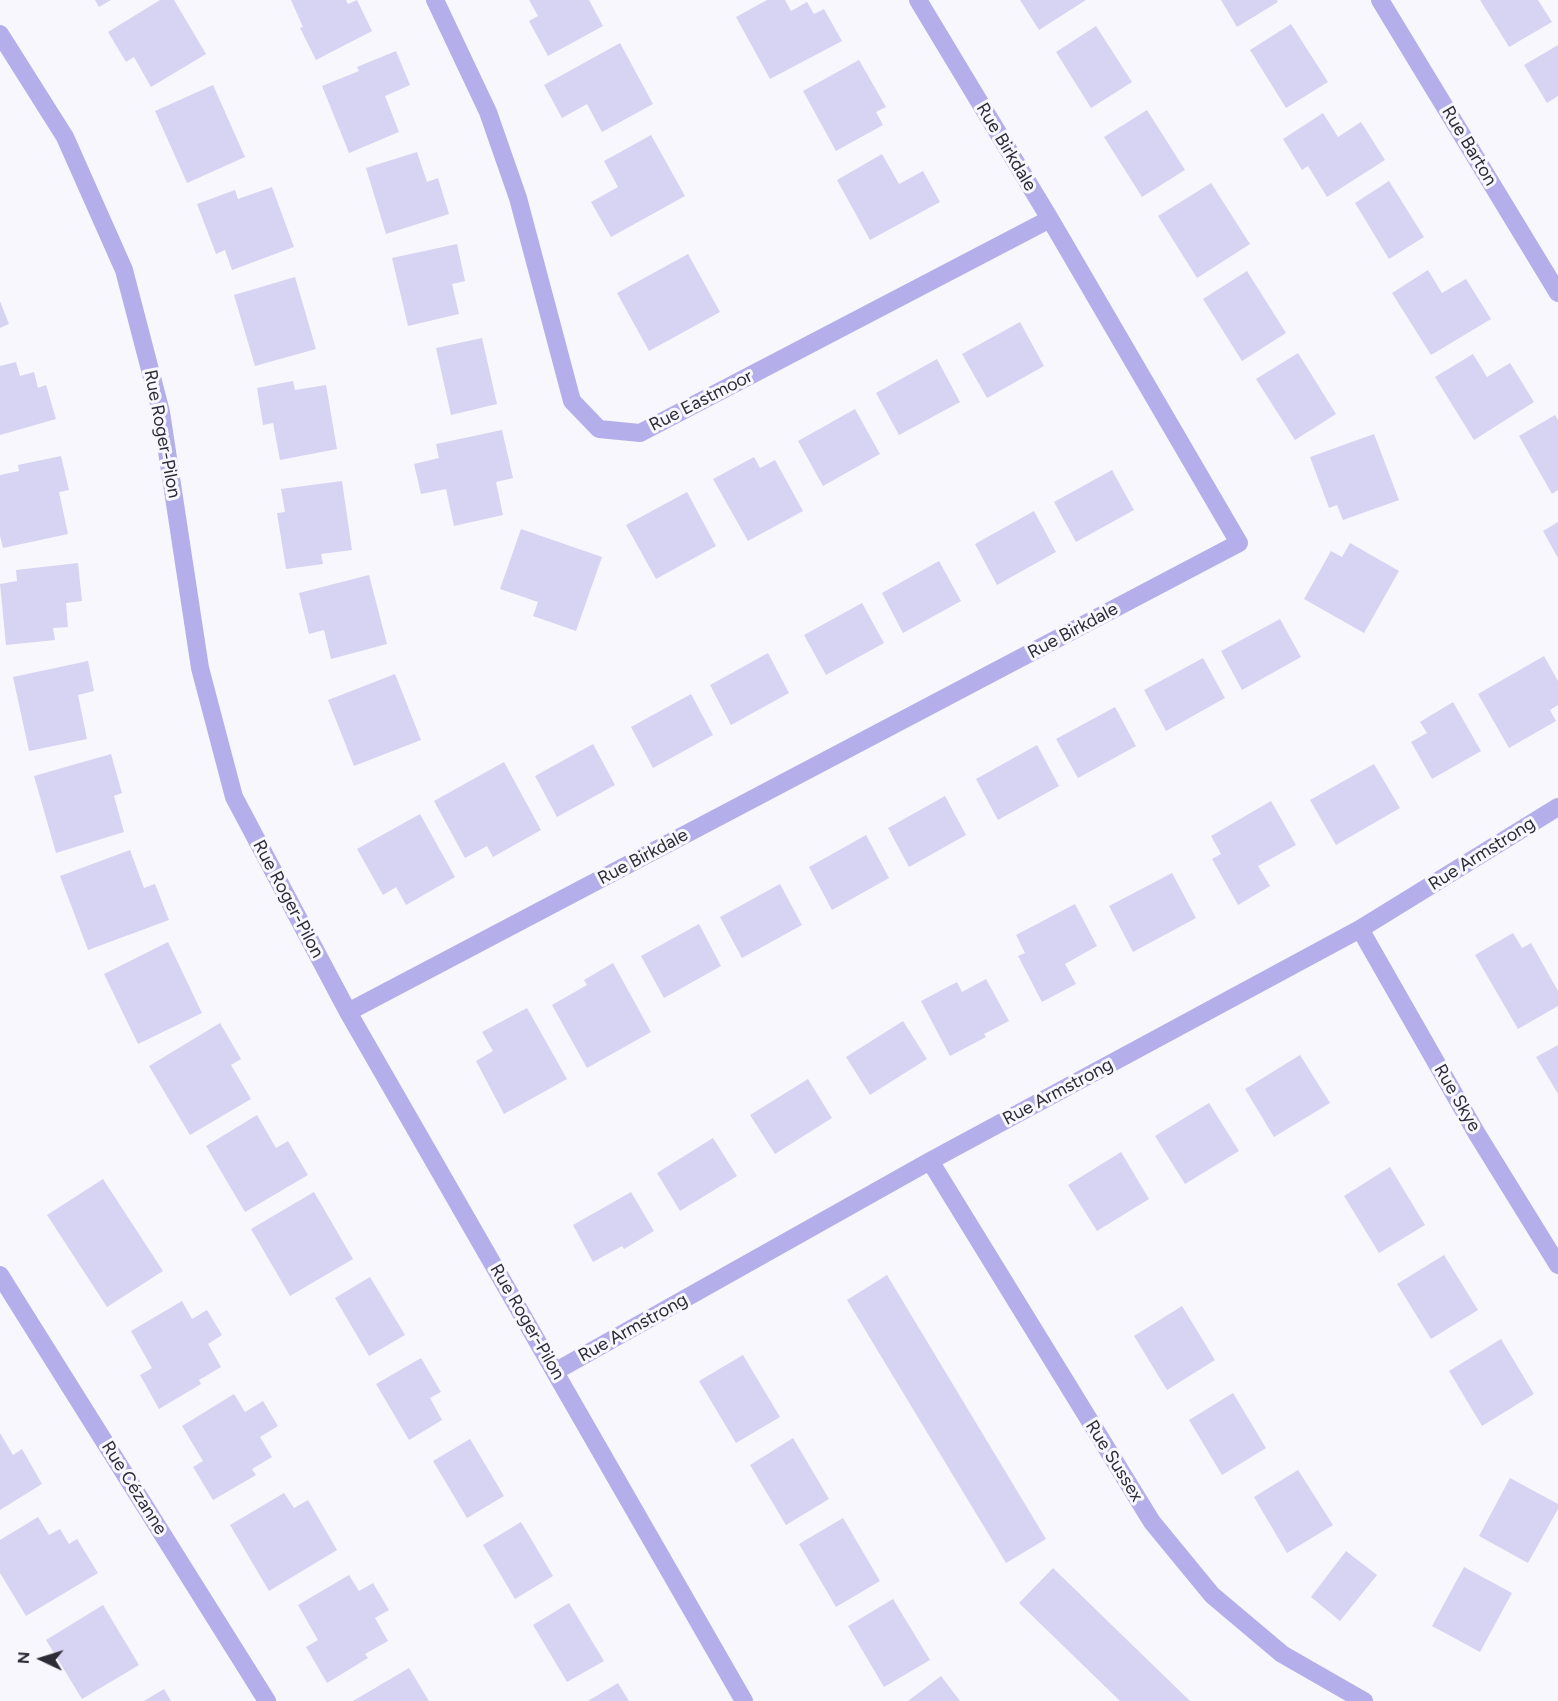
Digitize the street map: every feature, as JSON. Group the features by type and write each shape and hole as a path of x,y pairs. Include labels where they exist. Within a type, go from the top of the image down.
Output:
{"street":[{"name":"Rue Eastmoor","path":"435,0 488,112 518,198 572,401 599,429 640,433 1050,219"},
{"name":"Rue Birkdale","path":"348,1012 1239,543 1050,219 918,0"},
{"name":"Rue Barton","path":"1380,0 1558,293"},
{"name":"Rue Roger-Pilon","path":"0,33 65,137 124,270 161,412 200,668 234,798 348,1012 744,1701"},
{"name":"Rue Armstrong","path":"556,1371 930,1161 1360,929 1558,807"},
{"name":"Rue Skye","path":"1360,929 1477,1134 1558,1265"},
{"name":"Rue Sussex","path":"930,1161 1152,1522 1212,1594 1282,1654 1364,1701"},
{"name":"Rue Cézanne","path":"0,1275 267,1701"}],"building":[{"path":"95,0 111,0 99,7"},
{"path":"160,0 174,0 206,54 151,87 134,57 126,62 108,32"},
{"path":"291,0 346,0 348,4 357,0 372,31 316,60 300,28 303,27"},
{"path":"529,0 589,0 603,26 548,56 529,21 538,16"},
{"path":"767,0 785,0 791,11 807,2 814,14 824,9 842,41 770,79 736,17"},
{"path":"1020,0 1086,0 1039,30"},
{"path":"1221,0 1277,0 1278,2 1237,27"},
{"path":"1480,0 1538,0 1552,22 1509,47"},
{"path":"1291,24 1328,82 1286,108 1250,50"},
{"path":"1096,26 1132,82 1091,108 1056,52"},
{"path":"620,43 653,104 602,132 587,104 562,118 544,85"},
{"path":"1558,45 1558,96 1547,103 1524,65"},
{"path":"396,51 410,85 385,96 399,132 349,153 322,86 359,71 357,67"},
{"path":"859,60 886,107 876,112 883,125 836,151 803,91"},
{"path":"213,85 245,157 187,183 155,111"},
{"path":"1147,110 1185,170 1142,197 1104,137"},
{"path":"1323,113 1338,137 1361,122 1385,160 1327,197 1308,166 1302,170 1283,139"},
{"path":"651,135 685,196 611,237 591,202 618,187 604,161"},
{"path":"417,152 427,182 438,178 449,214 386,234 366,168"},
{"path":"882,154 899,184 923,171 940,202 870,240 837,180"},
{"path":"1389,181 1424,237 1389,259 1355,203"},
{"path":"1211,183 1250,244 1197,278 1158,216"},
{"path":"272,187 294,247 232,270 225,250 216,254 197,204 235,190 238,199"},
{"path":"457,244 465,281 452,284 459,314 408,326 392,258"},
{"path":"688,254 720,312 649,351 617,293"},
{"path":"1428,270 1442,293 1466,279 1491,319 1431,355 1392,293"},
{"path":"1247,271 1286,333 1242,361 1203,299"},
{"path":"295,277 316,349 255,366 234,295"},
{"path":"0,301 9,324 0,328"},
{"path":"1020,322 1044,366 987,398 962,354"},
{"path":"482,338 497,404 451,415 436,348"},
{"path":"1298,353 1336,414 1295,440 1256,379"},
{"path":"1473,354 1487,377 1510,363 1534,402 1474,440 1435,377"},
{"path":"937,359 960,402 899,435 876,393"},
{"path":"16,362 20,376 34,372 38,388 46,385 56,419 0,435 0,366"},
{"path":"293,381 295,390 326,385 337,449 280,460 273,423 263,425 257,388"},
{"path":"855,409 880,454 823,486 798,441"},
{"path":"1555,415 1558,420 1558,490 1552,494 1519,436"},
{"path":"502,430 513,478 496,482 503,515 454,526 446,489 421,494 414,464 439,458 436,444"},
{"path":"1374,434 1399,500 1343,520 1337,505 1329,508 1310,457"},
{"path":"61,456 69,490 59,492 68,534 3,548 0,536 0,475 19,471 18,465"},
{"path":"754,457 760,468 775,460 803,511 748,541 713,479"},
{"path":"1112,470 1134,510 1076,542 1054,502"},
{"path":"342,481 352,550 321,554 323,564 286,569 277,513 285,512 281,489"},
{"path":"687,492 716,546 656,579 626,525"},
{"path":"1034,511 1056,552 997,585 975,544"},
{"path":"1558,522 1558,558 1543,531"},
{"path":"521,529 602,557 576,631 533,616 538,602 500,589"},
{"path":"1350,543 1399,571 1364,633 1304,599 1331,551 1342,557"},
{"path":"939,561 961,601 903,633 882,593"},
{"path":"78,563 82,601 66,603 68,627 53,628 55,640 6,645 0,584 17,581 16,570"},
{"path":"369,575 387,644 331,659 324,630 309,634 299,593"},
{"path":"862,603 884,643 826,675 804,635"},
{"path":"1280,619 1301,657 1242,690 1221,651"},
{"path":"768,653 789,693 731,725 710,685"},
{"path":"1544,656 1558,681 1558,705 1550,710 1556,721 1509,748 1478,694"},
{"path":"1203,658 1225,698 1166,731 1144,690"},
{"path":"88,661 94,691 78,695 87,739 29,751 13,677"},
{"path":"395,674 421,740 354,766 328,700"},
{"path":"691,694 713,735 653,768 631,727"},
{"path":"1453,702 1481,751 1432,779 1411,742 1427,733 1420,722"},
{"path":"1115,707 1136,746 1078,778 1056,739"},
{"path":"593,744 615,785 557,817 535,776"},
{"path":"1037,745 1059,786 998,820 976,779"},
{"path":"111,754 122,793 114,796 124,832 56,853 34,776"},
{"path":"504,762 541,830 493,857 487,846 465,858 434,801"},
{"path":"1374,764 1400,808 1336,845 1310,800"},
{"path":"945,796 966,835 909,867 888,828"},
{"path":"1271,801 1296,845 1258,866 1270,886 1238,905 1212,859 1221,854 1211,836"},
{"path":"420,814 455,877 406,905 396,887 383,895 357,849"},
{"path":"866,835 889,878 832,910 809,867"},
{"path":"130,850 144,888 155,884 169,920 88,950 60,876"},
{"path":"1172,873 1196,918 1133,952 1109,906"},
{"path":"780,884 802,925 742,958 720,917"},
{"path":"1075,904 1097,946 1065,964 1076,984 1042,1002 1018,956 1025,953 1016,935"},
{"path":"699,924 721,966 664,998 641,956"},
{"path":"1513,933 1522,948 1531,943 1558,991 1558,1006 1518,1029 1475,955"},
{"path":"168,942 202,1013 138,1044 104,974"},
{"path":"613,963 651,1032 587,1068 552,1005 587,985 584,980"},
{"path":"986,979 1009,1021 984,1034 986,1037 950,1056 921,1001 957,982 962,992"},
{"path":"527,1008 567,1079 504,1114 476,1061 493,1051 482,1032"},
{"path":"903,1021 927,1059 870,1095 846,1057"},
{"path":"220,1023 241,1059 231,1065 251,1099 190,1135 149,1066"},
{"path":"1558,1045 1558,1094 1536,1057"},
{"path":"1300,1055 1330,1103 1274,1137 1245,1089"},
{"path":"808,1079 832,1118 775,1154 750,1115"},
{"path":"1209,1103 1239,1151 1185,1184 1155,1136"},
{"path":"257,1115 276,1148 288,1141 308,1175 245,1212 206,1146"},
{"path":"713,1138 737,1176 680,1211 657,1173"},
{"path":"1121,1152 1149,1199 1097,1231 1068,1185"},
{"path":"1390,1167 1425,1225 1379,1253 1344,1196"},
{"path":"103,1179 163,1271 107,1307 47,1215"},
{"path":"314,1192 353,1259 290,1296 251,1229"},
{"path":"631,1192 654,1231 624,1249 622,1246 593,1262 573,1225"},
{"path":"1444,1255 1478,1310 1431,1339 1397,1284"},
{"path":"887,1275 1046,1539 1006,1563 847,1300"},
{"path":"370,1277 405,1335 369,1356 335,1298"},
{"path":"182,1301 192,1319 207,1310 222,1335 208,1344 221,1367 199,1380 201,1384 159,1409 140,1375 152,1368 131,1331"},
{"path":"1182,1306 1215,1360 1167,1390 1134,1336"},
{"path":"1501,1339 1534,1394 1482,1426 1449,1371"},
{"path":"743,1355 780,1417 736,1443 699,1381"},
{"path":"421,1358 441,1392 430,1398 442,1420 409,1440 376,1384"},
{"path":"1233,1393 1266,1448 1222,1475 1189,1420"},
{"path":"234,1394 245,1412 263,1401 278,1426 260,1437 272,1457 252,1469 256,1475 213,1500 193,1467 203,1461 182,1426"},
{"path":"0,1433 13,1455 22,1449 42,1484 0,1510"},
{"path":"793,1438 829,1499 786,1525 750,1465"},
{"path":"470,1439 504,1496 467,1518 433,1461"},
{"path":"1298,1470 1333,1525 1287,1553 1254,1497"},
{"path":"1510,1478 1558,1504 1558,1509 1528,1563 1479,1536"},
{"path":"284,1493 294,1508 308,1500 337,1550 269,1591 230,1525"},
{"path":"38,1517 49,1535 60,1529 69,1544 77,1539 98,1573 26,1616 0,1573 0,1540"},
{"path":"843,1518 880,1581 836,1607 799,1544"},
{"path":"521,1522 553,1576 515,1599 483,1545"},
{"path":"1346,1551 1377,1575 1340,1621 1311,1597"},
{"path":"1464,1567 1512,1593 1480,1652 1432,1626"},
{"path":"1053,1568 1190,1701 1120,1701 1019,1603"},
{"path":"349,1575 359,1591 373,1583 389,1610 375,1618 388,1641 365,1654 368,1658 327,1683 306,1647 318,1640 298,1605"},
{"path":"893,1599 930,1660 884,1687 848,1626"},
{"path":"569,1603 604,1661 567,1682 533,1625"},
{"path":"103,1605 139,1665 82,1699 46,1640"},
{"path":"409,1668 429,1701 353,1701"},
{"path":"941,1676 960,1701 908,1701"},
{"path":"618,1683 629,1701 588,1701"},
{"path":"164,1689 171,1701 144,1701"}]}
